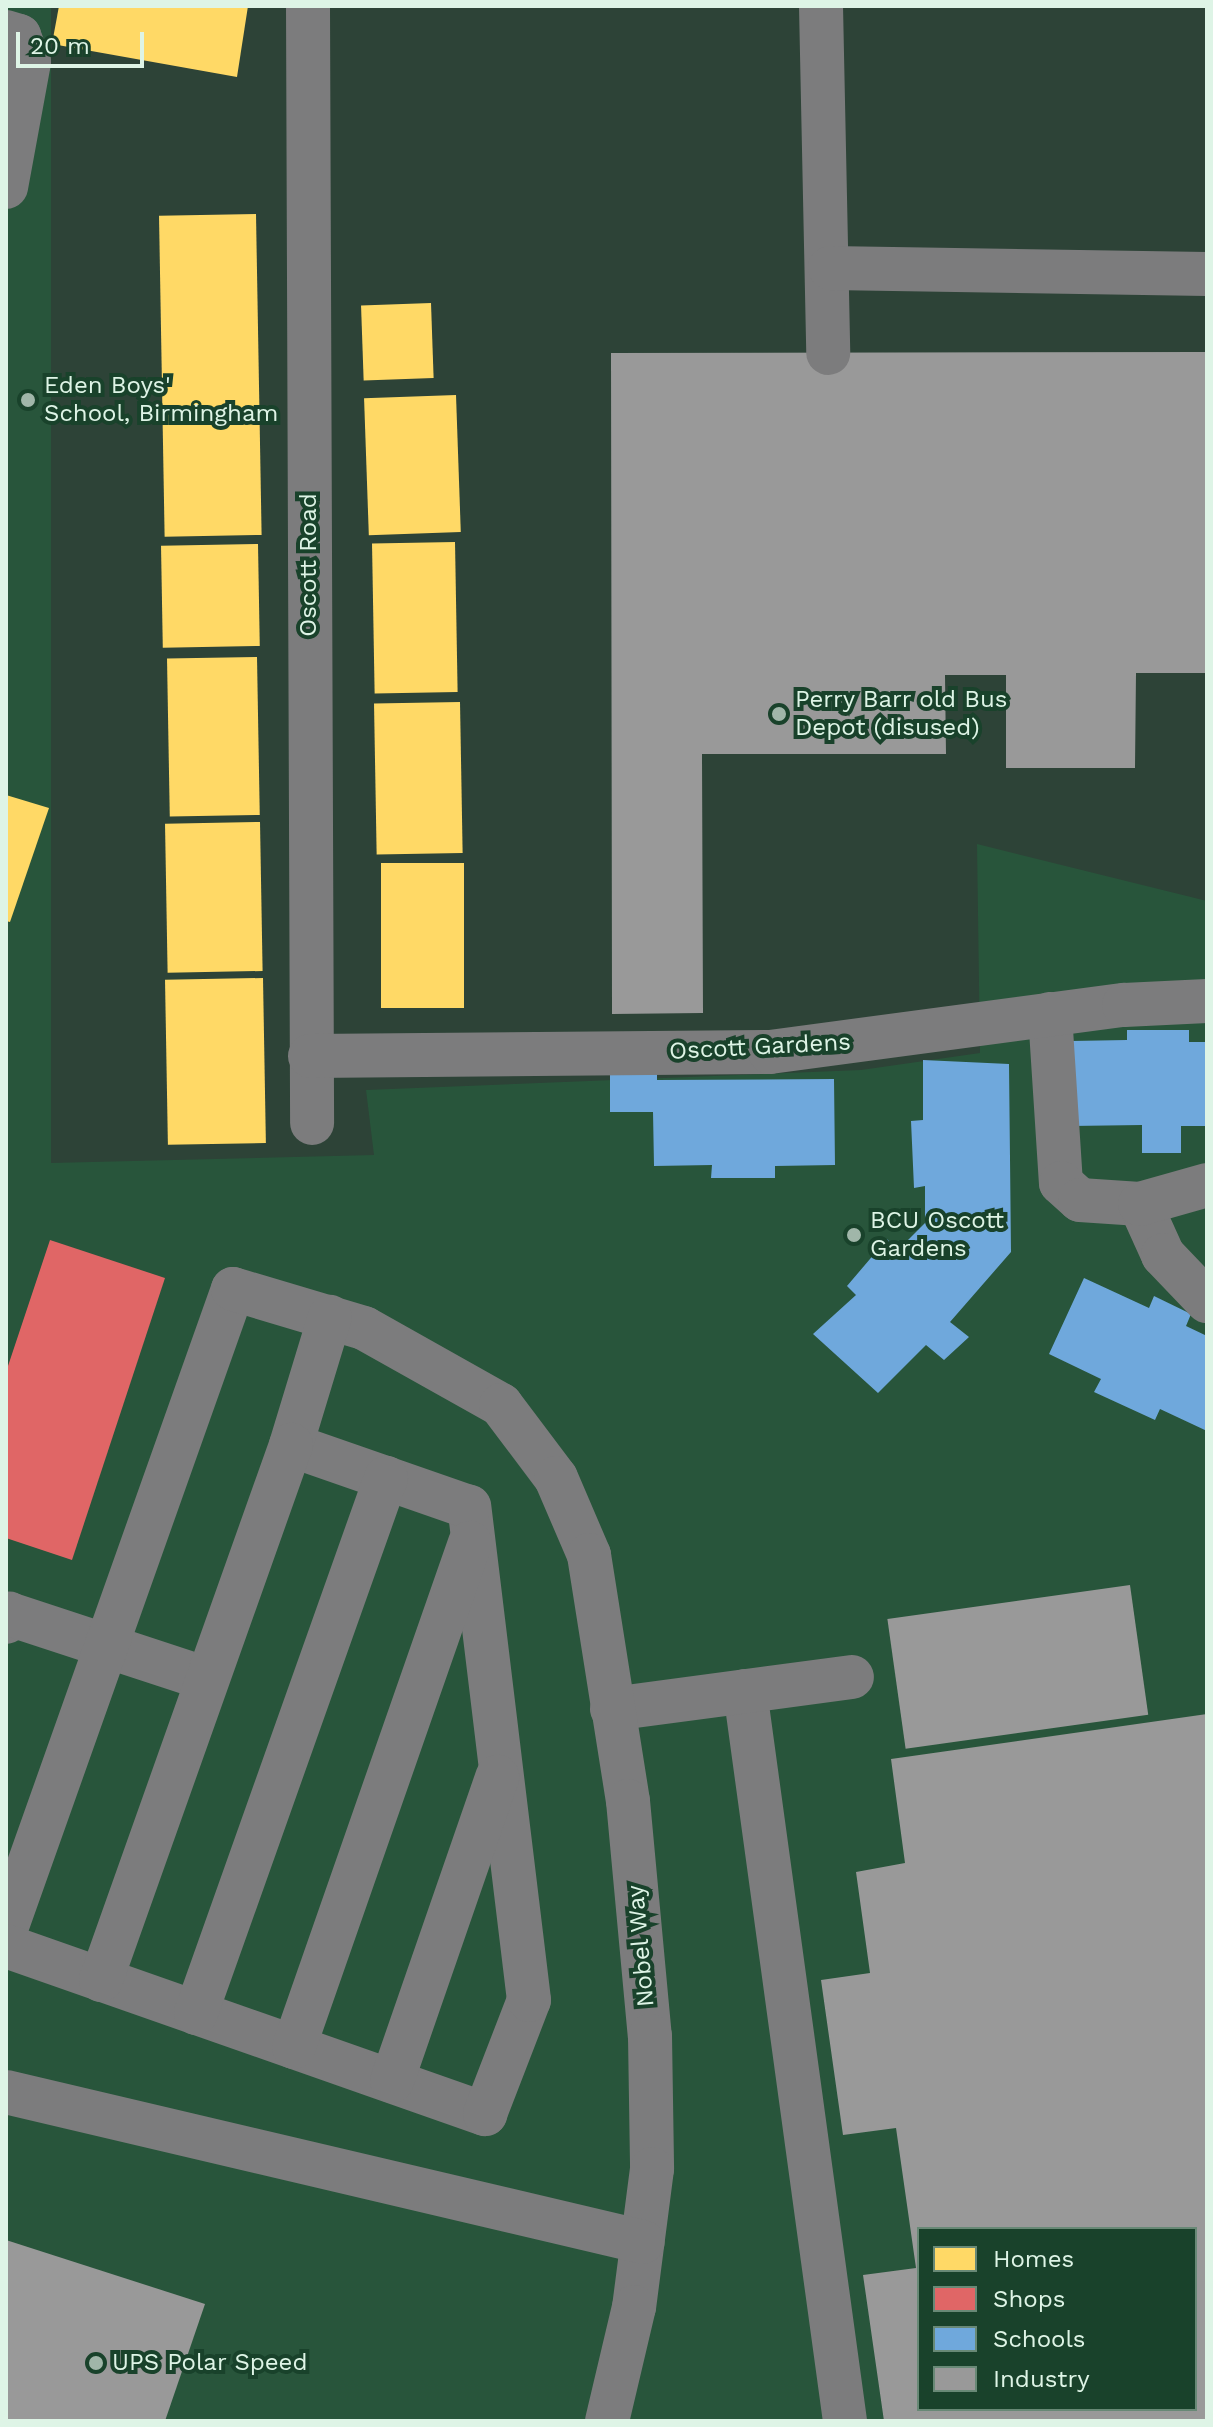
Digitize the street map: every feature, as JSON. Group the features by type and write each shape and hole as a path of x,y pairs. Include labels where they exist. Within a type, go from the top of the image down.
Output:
{"street":[{"name":"Oscott Road","path":"308,6 312,1123"},
{"path":"821,6 830,268 828,353"},
{"path":"6,32 19,36 29,62 6,187"},
{"path":"830,268 1207,274"},
{"name":"Oscott Gardens","path":"310,1056 770,1052 940,1033 1050,1014 1207,1001"},
{"path":"1050,1014 1061,1183 1080,1200 1140,1204 1207,1185"},
{"path":"1140,1204 1163,1255 1207,1301"},
{"name":"Nobel Way","path":"107,1646 233,1289 364,1328 501,1405 556,1478 589,1555 628,1801 650,2036 652,2169 634,2307 607,2421"},
{"path":"101,1980 291,1445 330,1317"},
{"path":"6,1946 485,2114 529,2000 469,1507 291,1445"},
{"path":"196,2013 386,1478"},
{"path":"294,2047 473,1535"},
{"path":"6,1622 9,1614 207,1679"},
{"path":"6,1929 107,1646"},
{"path":"612,1709 852,1677"},
{"path":"745,1691 845,2421"},
{"path":"392,2081 501,1767"},
{"path":"6,2092 643,2242"}],"shaded area":[{"path":"6,6 51,6 51,1163 374,1155 366,1090 861,1070 980,1053 977,844 1207,901 1207,2421 6,2421"}],"building: Homes":[{"path":"59,6 248,6 237,77 52,44"},
{"path":"256,214 262,535 165,537 159,216"},
{"path":"431,303 434,378 364,380 361,305"},
{"path":"456,395 461,532 369,535 364,398"},
{"path":"455,542 458,692 375,693 372,543"},
{"path":"258,544 260,646 163,648 161,546"},
{"path":"257,657 260,815 170,817 167,659"},
{"path":"460,702 463,853 377,854 374,704"},
{"path":"6,795 49,808 10,922 6,921"},
{"path":"260,822 263,971 168,973 165,824"},
{"path":"381,863 464,863 464,1008 381,1008"},
{"path":"263,978 266,1143 168,1145 165,980"}],"building: Shops":[{"path":"50,1240 165,1278 72,1560 6,1538 6,1372"}],"building: Schools":[{"path":"1127,1030 1189,1030 1189,1042 1207,1042 1207,1126 1181,1126 1181,1153 1142,1153 1142,1125 1071,1126 1071,1041 1127,1040"},
{"path":"923,1060 1009,1064 1011,1252 950,1322 969,1337 944,1360 926,1345 878,1393 813,1334 856,1295 847,1286 887,1239 898,1250 925,1223 925,1186 914,1188 911,1121 923,1120"},
{"path":"610,1068 657,1068 657,1080 834,1079 835,1165 775,1166 775,1178 711,1178 712,1165 654,1166 653,1112 610,1112"},
{"path":"1084,1278 1149,1308 1154,1296 1191,1314 1186,1326 1207,1336 1207,1431 1160,1409 1155,1420 1094,1392 1101,1379 1049,1354"}],"building: Industry":[{"name":"Perry Barr old Bus Depot (disused)","path":"1207,352 1207,673 1136,673 1135,768 1006,768 1006,675 945,675 946,754 702,754 703,1013 612,1014 611,353"},
{"path":"1130,1585 1148,1715 906,1749 887,1619"},
{"path":"1207,1714 1207,2421 884,2421 863,2275 916,2268 896,2128 843,2135 821,1980 870,1973 856,1872 905,1863 891,1759"},
{"name":"UPS Polar Speed","path":"6,2240 205,2304 165,2421 6,2421"}],"place":[{"name":"Eden Boys' School, Birmingham","path":"28,400"},
{"name":"Perry Barr old Bus Depot (disused)","path":"779,714"},
{"name":"BCU Oscott Gardens","path":"854,1235"},
{"name":"UPS Polar Speed","path":"96,2363"}]}
